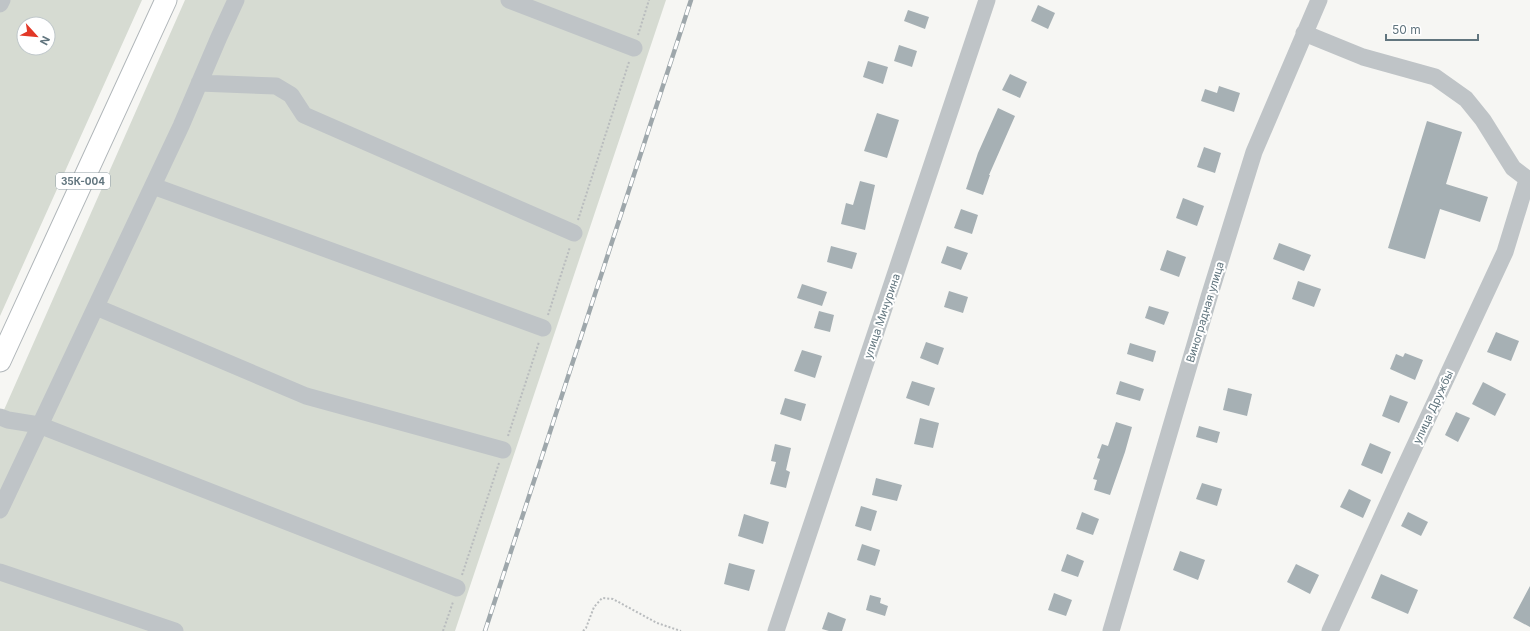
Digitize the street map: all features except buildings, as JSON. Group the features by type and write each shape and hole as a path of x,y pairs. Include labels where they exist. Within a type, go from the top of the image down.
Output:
{"main road":[{"name":"35К-004","path":"0,361 166,0"}],"street":[{"path":"0,4 2,0"},
{"path":"0,510 182,126 199,83 236,0"},
{"path":"509,0 634,48"},
{"name":"улица Мичурина","path":"776,631 961,81 986,0"},
{"name":"Виноградная улица","path":"1111,631 1207,305 1254,152 1319,0"},
{"path":"1304,33 1363,57 1435,78 1466,99 1483,120 1513,168 1528,180"},
{"path":"199,83 276,86 291,95 304,115 574,233"},
{"name":"улица Дружбы","path":"1330,631 1505,252 1528,180"},
{"path":"153,186 543,328"},
{"path":"96,307 306,396 503,450"},
{"path":"0,417 39,426 457,588"},
{"path":"0,572 175,631"}],"path":[{"path":"583,631 586,628 594,607 602,598 613,600 657,623 681,631"}],"shaded area":[{"path":"2,0 142,0 0,316 0,5"},
{"path":"185,0 666,0 455,631 0,631 0,419"}],"railway":[{"path":"485,631 691,0"}]}
